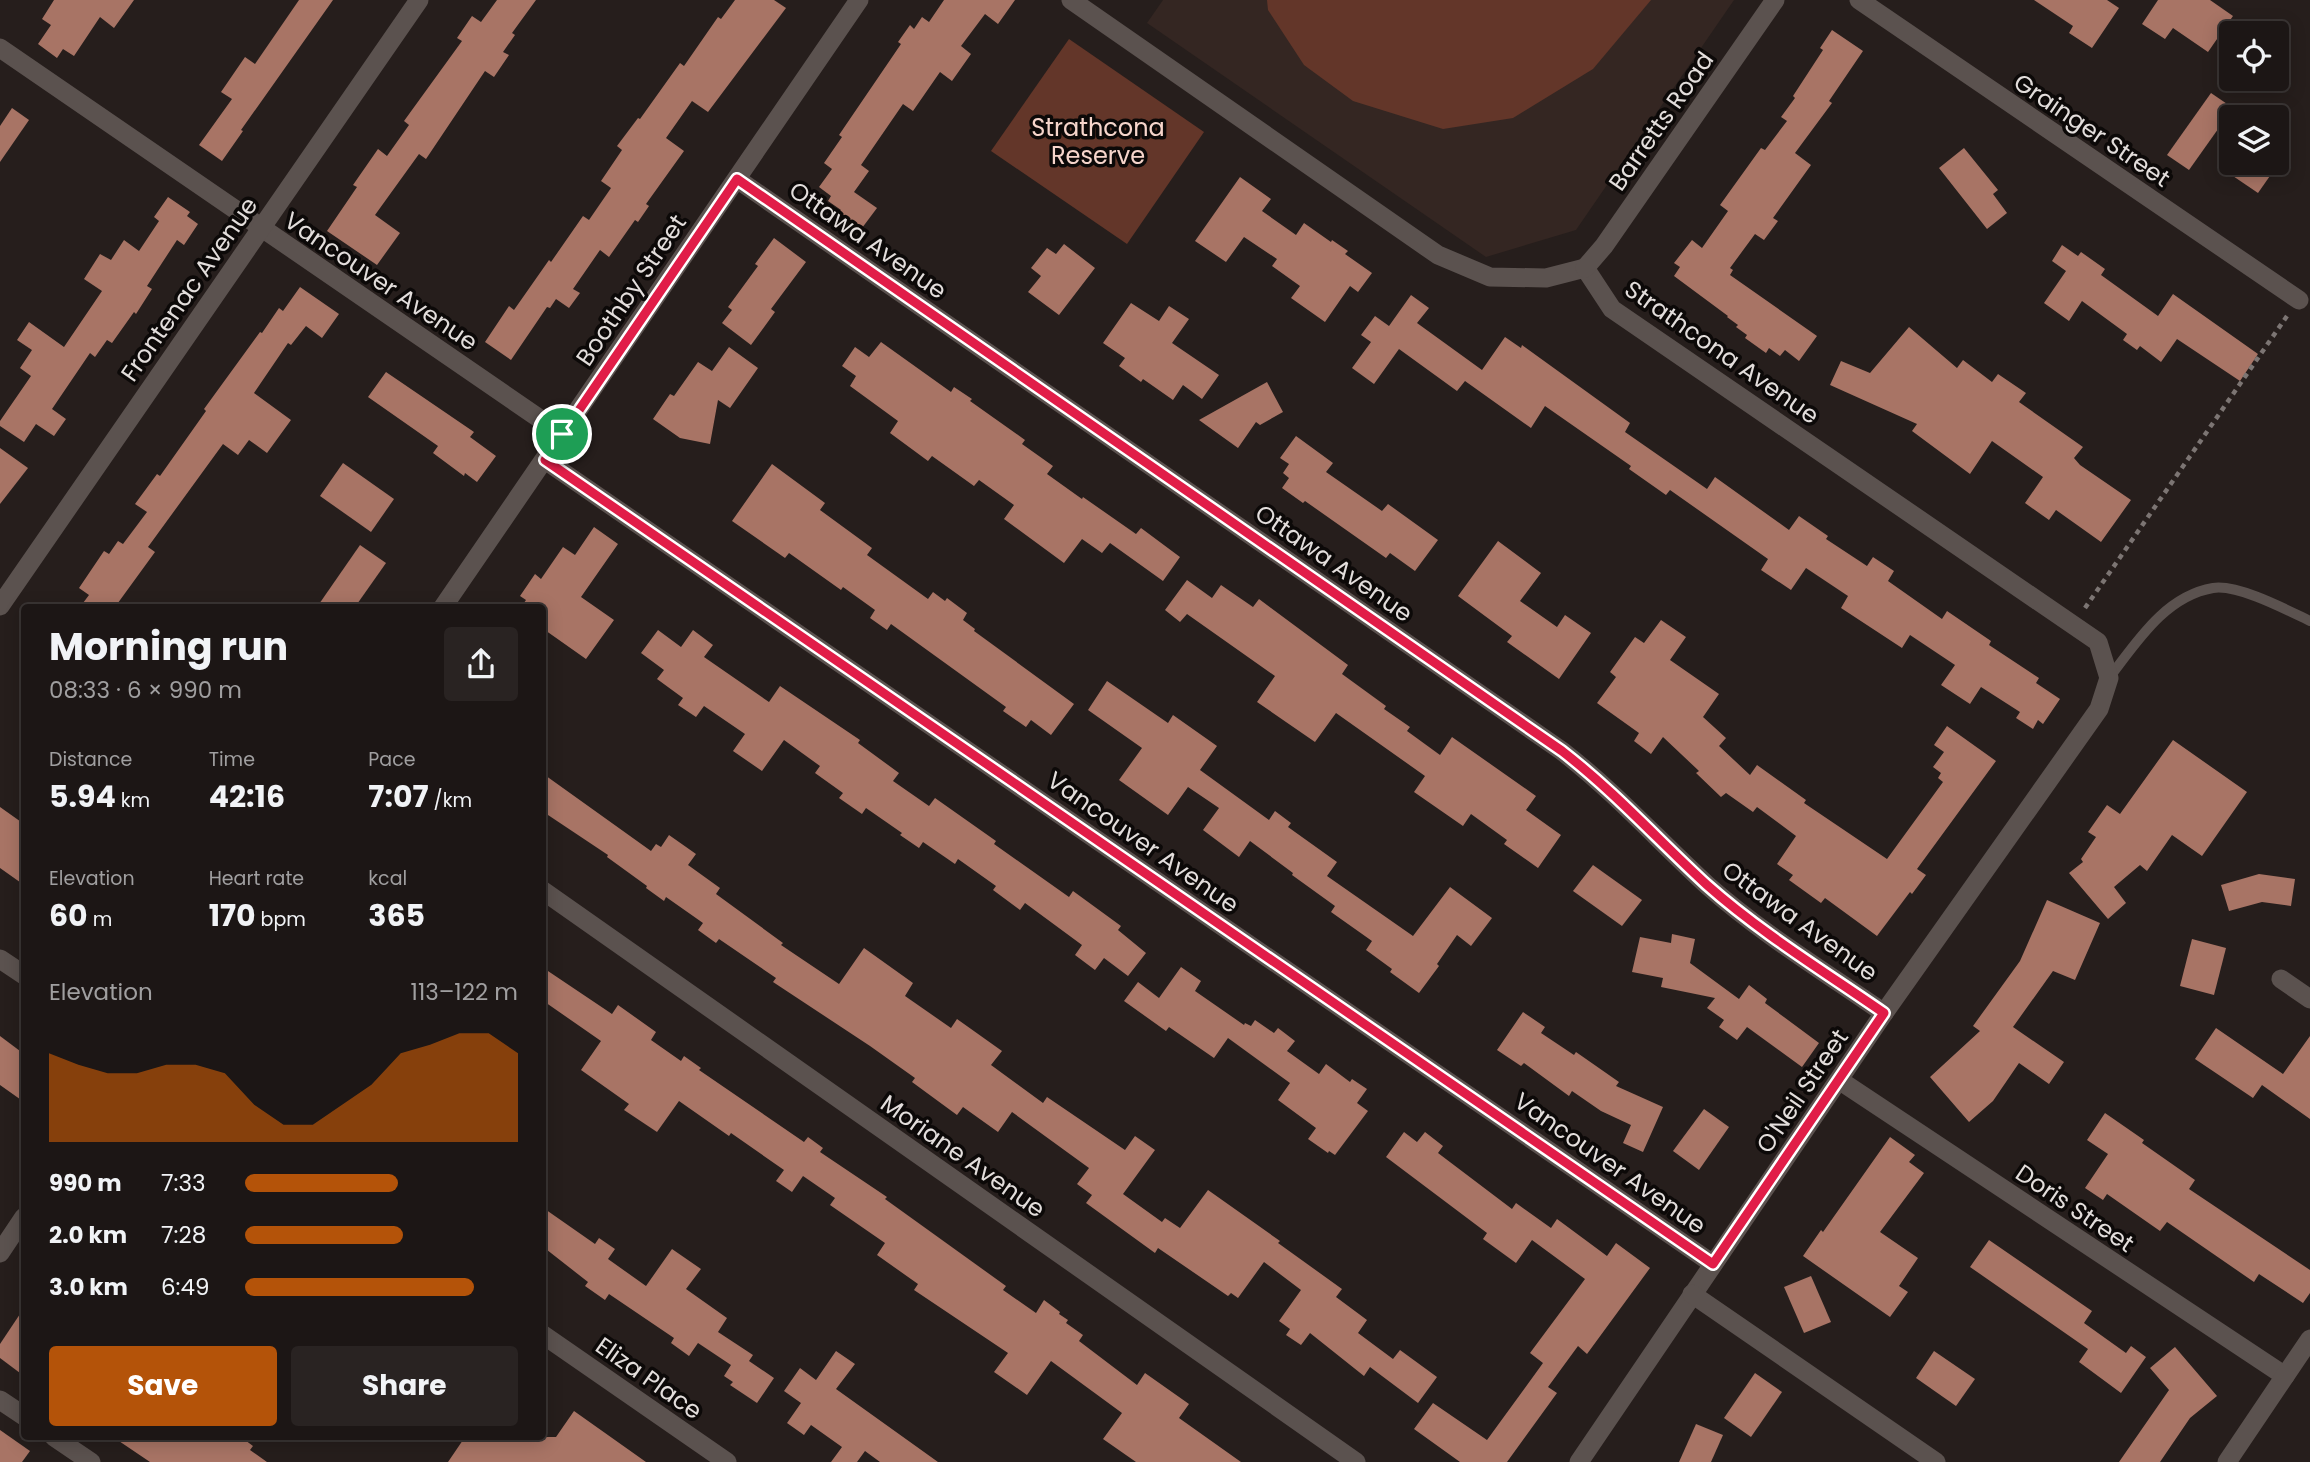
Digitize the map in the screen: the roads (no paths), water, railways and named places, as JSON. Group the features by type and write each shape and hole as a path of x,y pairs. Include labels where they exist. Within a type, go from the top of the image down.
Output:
{"street":[{"name":"Frontenac Avenue","path":"0,606 419,0"},
{"name":"Boothby Street","path":"445,604 859,0"},
{"path":"1071,0 1438,255 1490,278 1546,278 1585,268"},
{"name":"Barretts Road","path":"1585,268 1604,246 1775,0"},
{"name":"Grainger Street","path":"1859,0 2299,300"},
{"name":"Vancouver Avenue","path":"0,48 562,434"},
{"name":"Ottawa Avenue","path":"737,179 1562,751 1598,779 1708,886 1884,1013"},
{"name":"Strathcona Avenue","path":"1585,268 1612,309 2098,642 2109,678"},
{"name":"Vancouver Avenue","path":"545,460 1713,1264"},
{"name":"O'Neil Street","path":"1579,1462 1884,1013 2099,709 2109,678"},
{"name":"Moriane Avenue","path":"546,893 1356,1462"},
{"path":"0,959 21,973"},
{"path":"2281,979 2310,999"},
{"name":"Doris Street","path":"1839,1080 2285,1376"},
{"path":"0,1253 21,1222"},
{"path":"1692,1294 1936,1462"},
{"name":"Eliza Place","path":"546,1337 727,1462"},
{"path":"2227,1462 2310,1339"},
{"path":"0,1400 21,1414"},
{"path":"59,1440 92,1462"}],"lane":[{"path":"2109,678 2154,621 2182,599 2215,588 2256,596 2310,621"}],"park label":[{"name":"Strathcona Reserve","path":"1098,141"}]}
